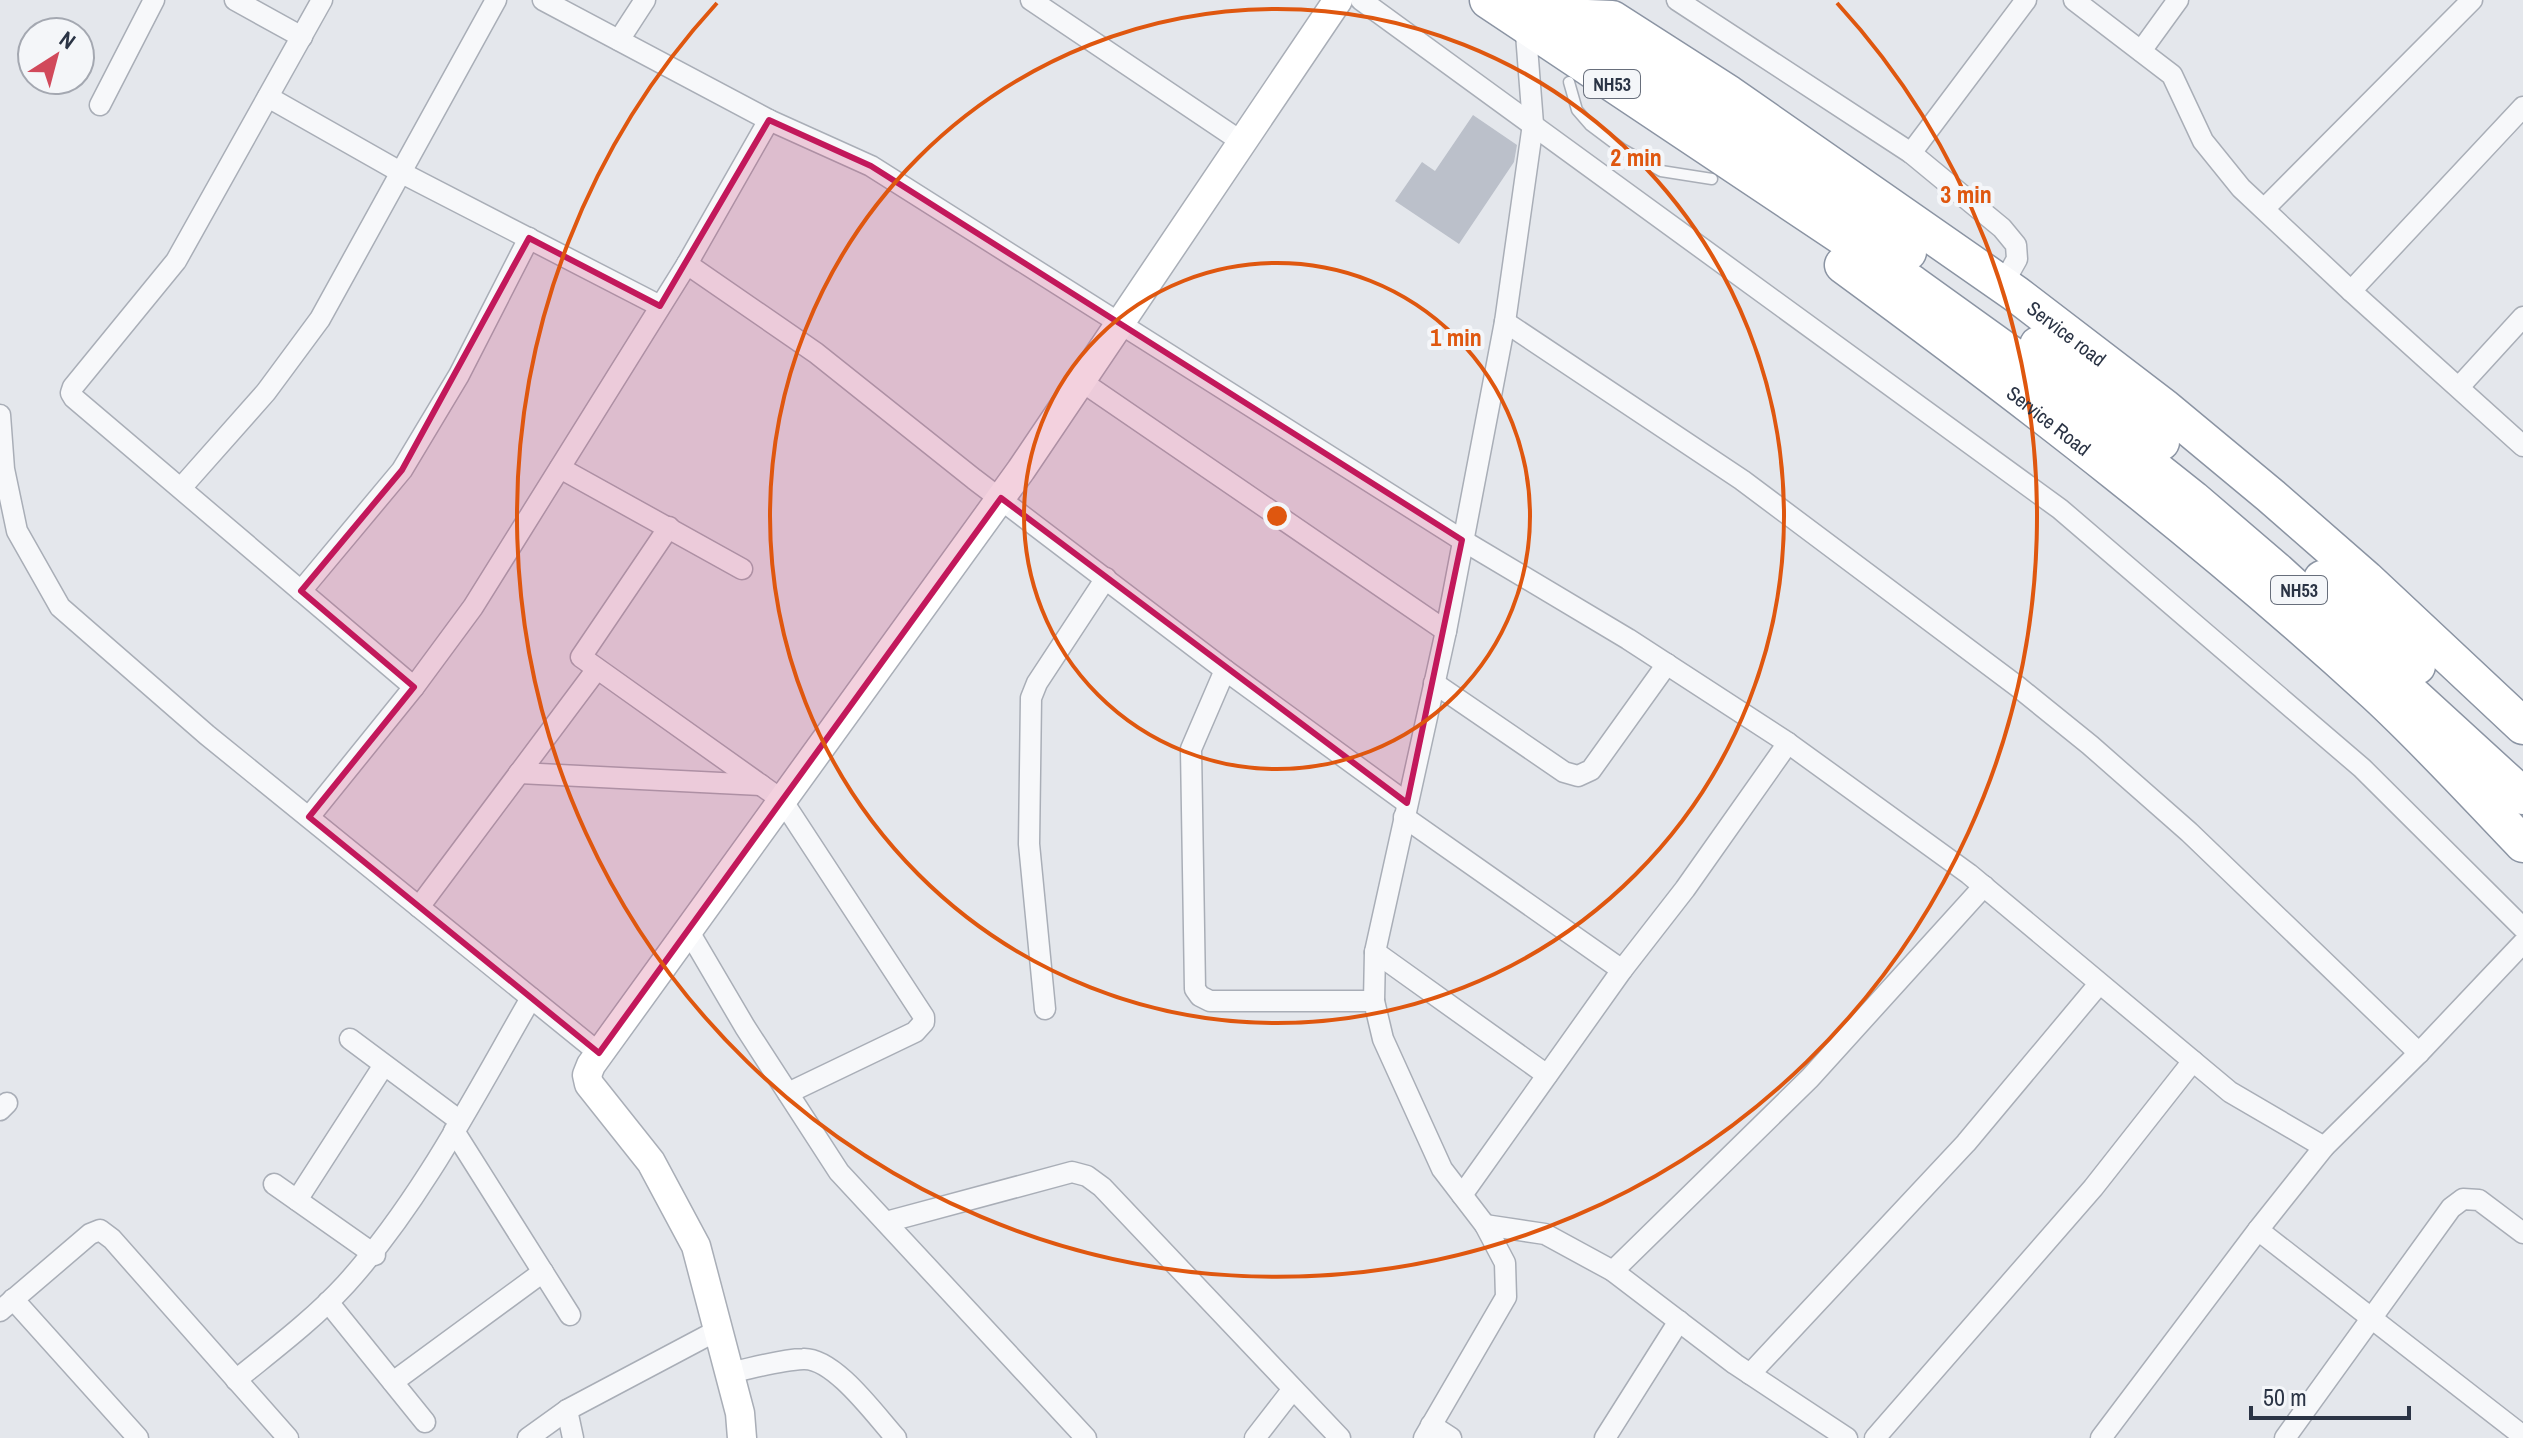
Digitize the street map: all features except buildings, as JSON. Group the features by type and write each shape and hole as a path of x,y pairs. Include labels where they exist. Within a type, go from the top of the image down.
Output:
{"highway":[{"name":"NH53","path":"1488,0 1540,13 1751,141 2092,385 2373,623 2523,769"},
{"name":"NH53","path":"1540,13 2009,353 2193,499 2523,796"},
{"name":"Service Road","path":"1540,13 1569,82 1712,179 1807,238 2053,421 2155,503 2375,694 2430,746 2523,844"},
{"name":"Service road","path":"1540,13 1612,19 1729,94 2003,284 2165,408 2271,496 2366,579 2523,726"}],"main road":[{"path":"742,1438 740,1413 696,1246 651,1162 589,1084 587,1075 599,1053 688,930 771,792 1001,498 1338,0"}],"street":[{"path":"100,105 154,0"},
{"path":"235,0 302,37"},
{"path":"322,0 176,261 71,393 414,687"},
{"path":"181,488 266,392 320,319 496,0"},
{"path":"543,0 769,120 871,166 1462,540 1667,664 1788,743 1984,886 2230,1092 2324,1147"},
{"path":"619,40 645,0"},
{"path":"1031,0 1242,142"},
{"path":"1361,0 2060,509 2362,768 2523,928"},
{"path":"1677,0 1911,153 2002,228 2016,245 2017,259 2003,284"},
{"path":"1911,153 2026,0"},
{"path":"2074,0 2172,75 2203,141 2241,188 2523,446"},
{"path":"2141,51 2178,0"},
{"path":"2264,209 2472,0"},
{"path":"1451,1438 1427,1432 1506,1297 1505,1263 1485,1225 1442,1169 1383,1039 1374,1001 1375,952 1446,631 1505,322 1533,124 1540,13"},
{"path":"268,97 402,173 660,306"},
{"path":"2351,291 2523,107"},
{"path":"309,817 414,687 473,607 687,264 769,120"},
{"path":"301,591 402,470 459,375 529,238"},
{"path":"687,264 816,353 1406,810 1622,970"},
{"path":"2459,387 2523,317"},
{"path":"1505,322 1742,480 2017,686 2189,832 2419,1053"},
{"path":"1081,381 1446,631"},
{"path":"0,415 5,500 17,531 60,607 207,735 599,1053"},
{"path":"560,468 742,569"},
{"path":"669,527 581,657 771,792 924,1017 924,1022 915,1032 788,1093"},
{"path":"1045,1009 1029,844 1031,698 1037,683 1106,578"},
{"path":"1434,683 1564,772 1578,776 1591,770 1667,664"},
{"path":"419,907 597,669"},
{"path":"1225,670 1191,749 1195,989 1210,1001 1374,1001"},
{"path":"1462,1195 1788,743"},
{"path":"519,773 771,792"},
{"path":"1613,1271 1810,1078 1984,886"},
{"path":"688,930 745,1027 839,1172 1086,1438"},
{"path":"2101,1438 2324,1147 2523,943"},
{"path":"1375,952 1547,1075"},
{"path":"1750,1374 1966,1143 2099,984"},
{"path":"236,1380 328,1302 374,1254 457,1126 531,998"},
{"path":"350,1039 457,1126 570,1315"},
{"path":"1875,1438 2093,1188 2193,1061"},
{"path":"297,1200 384,1065"},
{"path":"886,1222 1072,1172 1087,1176 1102,1187 1340,1438"},
{"path":"274,1184 374,1254"},
{"path":"2285,1438 2451,1208 2463,1199 2479,1200 2523,1233"},
{"path":"1485,1225 1545,1234 1613,1271 1750,1374 1847,1438"},
{"path":"138,1438 7,1305 90,1234 100,1230 112,1239 288,1438"},
{"path":"2258,1230 2523,1436"},
{"path":"393,1382 543,1272"},
{"path":"328,1302 425,1422"},
{"path":"1605,1438 1679,1321"},
{"path":"528,1438 567,1410 718,1330"},
{"path":"729,1373 806,1358 820,1362 835,1372 896,1438"},
{"path":"1255,1438 1293,1389"},
{"path":"567,1410 573,1438"}],"highlighted area":[{"path":"769,120 871,166 1462,540 1407,803 1001,498 599,1053 309,817 414,687 301,591 402,470 529,238 660,306"}]}
